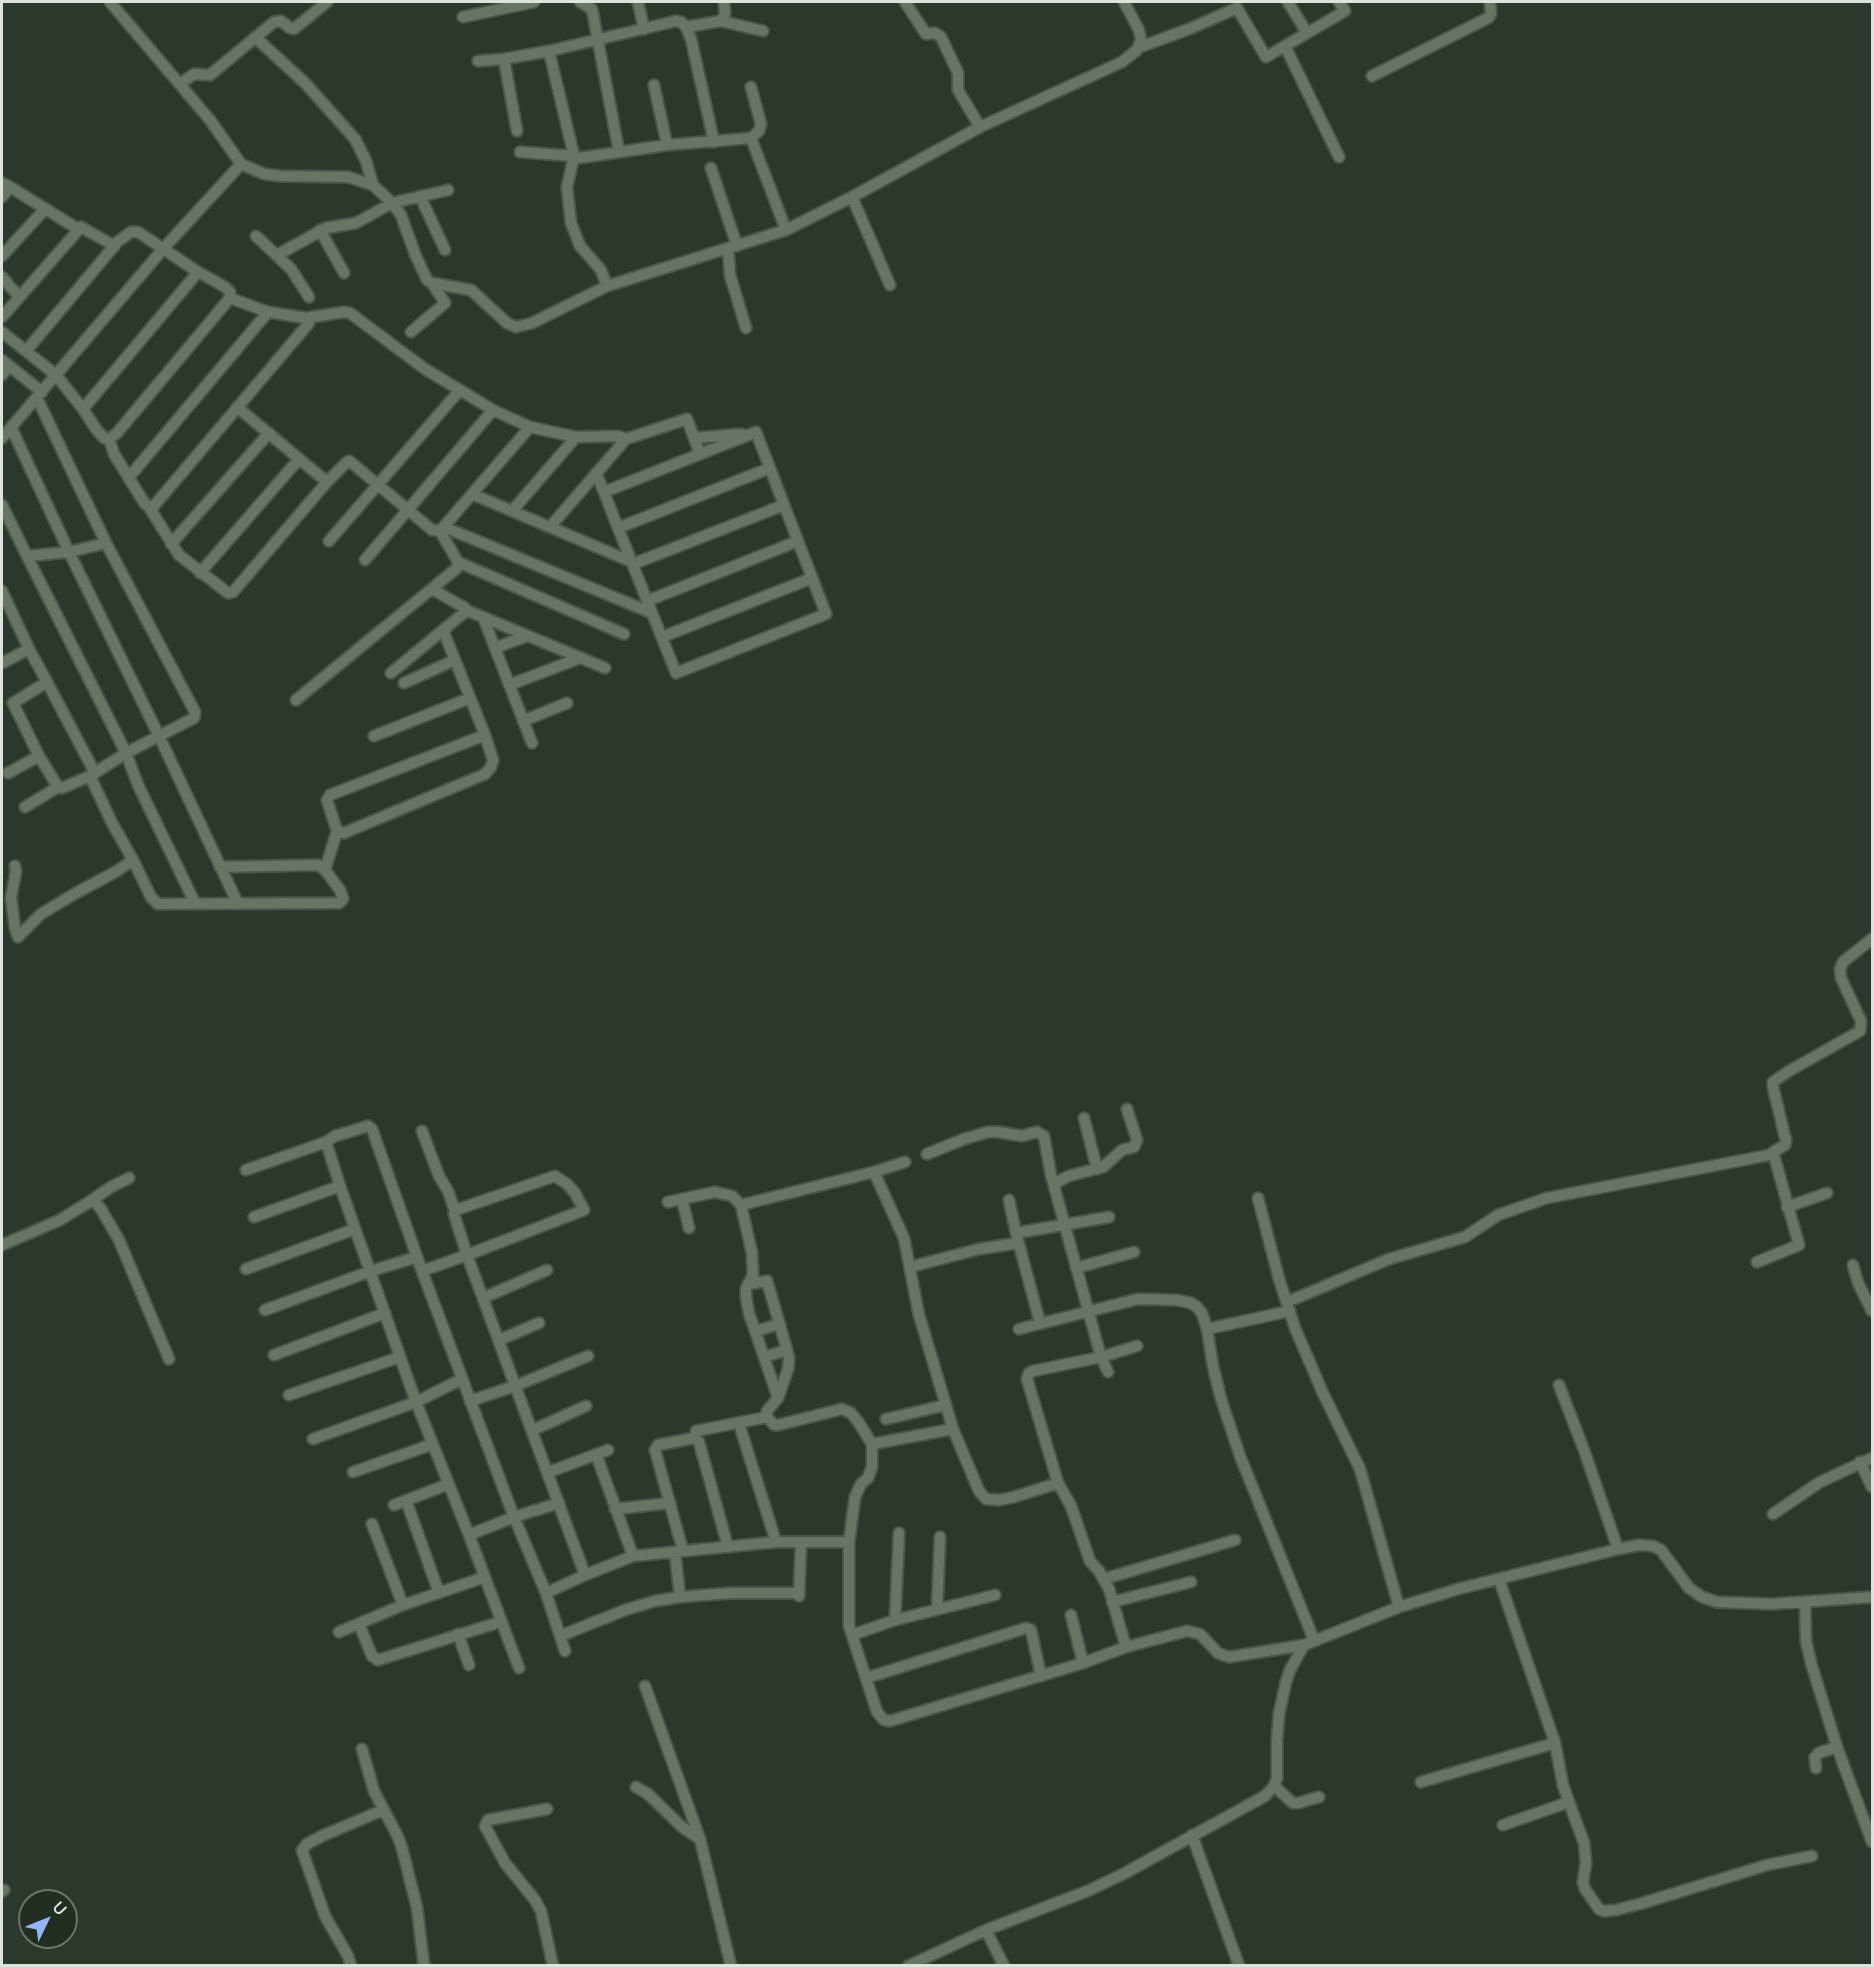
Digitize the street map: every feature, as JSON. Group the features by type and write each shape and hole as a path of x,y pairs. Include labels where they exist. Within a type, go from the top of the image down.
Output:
{"street":[{"path":"110,2 210,120 241,164 264,174 280,176 348,177 372,185 392,203 401,215 423,275 432,283 445,303 411,332"},
{"path":"180,84 194,74 210,75 277,21 294,29 327,2"},
{"path":"463,17 534,2"},
{"path":"580,2 592,9 619,152"},
{"path":"638,2 644,29"},
{"path":"722,21 725,14 724,2"},
{"path":"905,2 926,34 935,33 941,38 958,73 958,90 980,127"},
{"path":"1124,2 1139,30 1140,47"},
{"path":"1288,2 1307,33"},
{"path":"432,283 471,290 507,323 516,327 532,323 607,286 786,230 852,197 980,127 1122,62 1140,47 1237,8 1266,57 1345,11 1339,2"},
{"path":"1372,76 1488,18 1491,14 1490,2"},
{"path":"478,61 549,51 676,21 681,22 691,39 714,142"},
{"path":"686,27 722,21 763,31"},
{"path":"255,37 305,83 355,139 366,161 372,185"},
{"path":"1285,46 1339,157"},
{"path":"549,51 574,156 567,187 571,223 580,246 601,270 607,286"},
{"path":"504,59 517,131"},
{"path":"654,86 668,146"},
{"path":"520,152 579,158 751,138 759,131 761,124 751,87"},
{"path":"751,138 786,230"},
{"path":"2,438 163,249 241,164"},
{"path":"711,168 732,247 731,282 746,328"},
{"path":"2,197 6,185 78,229"},
{"path":"277,255 320,230 356,223 392,203 448,190"},
{"path":"420,196 445,250"},
{"path":"852,197 890,285"},
{"path":"2,256 45,209"},
{"path":"2,317 78,229 83,227 115,245"},
{"path":"320,230 344,273"},
{"path":"26,351 115,245 131,232 136,231 198,272 225,286 230,292 230,298 117,433 109,439"},
{"path":"256,236 291,269 309,297"},
{"path":"83,409 198,272"},
{"path":"2,277 19,297"},
{"path":"230,298 268,312 306,318 350,313 424,369 493,410 530,427 576,437 618,436 626,439"},
{"path":"130,476 268,312"},
{"path":"149,507 153,507 308,325 309,321 306,318"},
{"path":"2,332 55,376 83,409 96,429 104,438 109,439"},
{"path":"2,375 5,363 41,393 106,543 195,712 193,719 126,753 93,774 64,787 58,787 25,807"},
{"path":"329,541 460,390"},
{"path":"237,407 327,482"},
{"path":"365,560 493,410"},
{"path":"550,527 626,439 687,419 700,454"},
{"path":"11,427 238,904"},
{"path":"443,533 472,494 530,427"},
{"path":"694,438 756,432"},
{"path":"604,492 756,432"},
{"path":"596,473 676,673 826,614 756,432"},
{"path":"171,544 269,433"},
{"path":"512,511 576,437"},
{"path":"109,439 114,453 179,555 228,593 238,589 327,482 349,461 432,530 652,613"},
{"path":"200,573 299,459"},
{"path":"618,528 770,468"},
{"path":"472,494 632,563 784,505"},
{"path":"2,505 126,753 138,785 195,903"},
{"path":"296,700 457,568 455,557 443,533"},
{"path":"647,601 798,541"},
{"path":"27,556 69,552 106,543"},
{"path":"455,557 624,634"},
{"path":"662,637 812,578"},
{"path":"432,589 466,610 605,668"},
{"path":"2,591 29,650 93,774 112,823 151,897 156,902 161,904 238,904 339,903 342,901 342,894 325,870 314,864 220,867"},
{"path":"391,672 466,610"},
{"path":"2,619 13,613"},
{"path":"483,617 532,742"},
{"path":"337,831 344,833 485,774 491,767 493,760 485,735 443,630"},
{"path":"495,648 527,636"},
{"path":"2,663 29,650"},
{"path":"509,685 580,658"},
{"path":"404,683 455,660"},
{"path":"47,682 13,703 39,756 58,787"},
{"path":"374,736 470,698"},
{"path":"523,721 567,703"},
{"path":"325,870 337,831 327,800 330,795 485,735"},
{"path":"8,773 39,756"},
{"path":"15,866 16,871 6,893 18,937 41,914 75,893 117,872 133,860"},
{"path":"1757,1262 1798,1246 1774,1154 1774,1150 1785,1145 1786,1141 1773,1087 1774,1080 1861,1029 1861,1021 1840,978 1840,969 1844,962 1872,939"},
{"path":"1055,1186 1069,1176 1103,1167 1122,1150 1134,1147 1137,1140 1127,1109"},
{"path":"1084,1118 1097,1169"},
{"path":"246,1170 326,1142 332,1137 368,1126 372,1129 470,1401 513,1517 546,1593 565,1651"},
{"path":"422,1131 439,1176 448,1191 467,1255 549,1472 585,1575"},
{"path":"927,1154 988,1132 1022,1136 1038,1132 1044,1136 1076,1268 1101,1357 1108,1372"},
{"path":"326,1142 416,1401 519,1668"},
{"path":"1208,1329 1288,1307 1389,1259 1465,1238 1498,1215 1546,1198 1774,1154"},
{"path":"741,1205 874,1172 904,1162"},
{"path":"874,1172 904,1238 919,1315 953,1428 978,1491 986,1499 999,1500 1058,1483"},
{"path":"422,1271 584,1210 575,1194 555,1176 455,1211"},
{"path":"2,1245 60,1220 129,1178"},
{"path":"254,1217 340,1186"},
{"path":"668,1202 705,1192 722,1192 732,1196 741,1205 752,1253 753,1275 748,1284 746,1297 778,1398"},
{"path":"1787,1206 1827,1193"},
{"path":"682,1198 689,1228"},
{"path":"1258,1198 1288,1307 1322,1391 1360,1469 1400,1607"},
{"path":"1010,1200 1040,1323"},
{"path":"89,1202 95,1202 101,1209 118,1240 169,1359"},
{"path":"910,1267 1066,1224 1109,1217"},
{"path":"246,1269 356,1229"},
{"path":"1076,1268 1134,1252"},
{"path":"265,1310 371,1271 417,1257"},
{"path":"1853,1265 1858,1283 1872,1311"},
{"path":"483,1298 547,1270"},
{"path":"748,1284 767,1281 789,1359 778,1398 767,1411 767,1417 774,1425 778,1425 842,1409 850,1413 859,1423 872,1444 872,1467 868,1478 861,1484 855,1497 849,1542 848,1607 849,1626 877,1712 884,1720 890,1721 1083,1663 1126,1647 1187,1631 1200,1634 1218,1653 1229,1658 1309,1643 1400,1607 1458,1589 1618,1548 1639,1545 1657,1548 1668,1558 1689,1588 1702,1597 1717,1602 1804,1603 1872,1597"},
{"path":"1019,1329 1138,1299 1177,1300 1197,1307 1208,1329 1213,1366 1221,1399 1309,1643"},
{"path":"274,1355 385,1313"},
{"path":"499,1340 539,1323"},
{"path":"755,1331 780,1324"},
{"path":"1126,1647 1104,1579 1090,1561 1071,1506 1058,1483 1027,1376 1036,1370 1101,1357 1137,1346"},
{"path":"765,1357 787,1350"},
{"path":"470,1401 515,1386 588,1356"},
{"path":"289,1395 400,1357"},
{"path":"313,1439 416,1401 462,1379"},
{"path":"1558,1385 1584,1450 1618,1548"},
{"path":"886,1419 946,1404"},
{"path":"533,1430 586,1406"},
{"path":"696,1431 767,1417"},
{"path":"872,1444 953,1428"},
{"path":"741,1430 776,1542"},
{"path":"680,1597 679,1551 670,1503 655,1448 658,1445 696,1438 699,1442 728,1547"},
{"path":"353,1472 433,1444"},
{"path":"549,1472 608,1450"},
{"path":"596,1454 633,1556"},
{"path":"1773,1514 1820,1482 1872,1458"},
{"path":"1860,1462 1872,1487"},
{"path":"394,1505 449,1484"},
{"path":"406,1500 439,1593"},
{"path":"469,1535 513,1517 559,1503"},
{"path":"615,1509 670,1503"},
{"path":"372,1524 403,1605"},
{"path":"895,1620 899,1533"},
{"path":"937,1610 940,1537"},
{"path":"1104,1579 1235,1540"},
{"path":"546,1593 633,1556 776,1542 849,1542"},
{"path":"560,1636 625,1610 655,1601 731,1593 799,1594 801,1543"},
{"path":"339,1632 403,1605 484,1577"},
{"path":"1499,1579 1555,1743 1563,1785 1584,1843 1586,1863 1583,1882 1585,1889 1599,1909 1616,1910 1767,1865 1812,1856"},
{"path":"1112,1602 1191,1582"},
{"path":"852,1635 895,1620 995,1595"},
{"path":"1804,1603 1808,1653 1837,1747 1872,1842"},
{"path":"1071,1615 1083,1663"},
{"path":"359,1624 372,1656 378,1660 500,1622"},
{"path":"866,1678 1026,1628 1030,1630 1041,1676"},
{"path":"458,1634 469,1665"},
{"path":"908,1965 986,1930 1090,1890 1265,1796 1274,1786 1278,1774 1276,1740 1290,1670 1309,1643"},
{"path":"645,1686 700,1839 731,1965"},
{"path":"1421,1782 1555,1743"},
{"path":"1816,1768 1814,1761 1819,1753 1837,1747"},
{"path":"362,1749 374,1791 402,1848 417,1908 424,1965"},
{"path":"1274,1786 1293,1803 1319,1797"},
{"path":"636,1787 648,1794 682,1827 700,1839"},
{"path":"1503,1825 1569,1802"},
{"path":"548,1809 488,1820 485,1826 505,1863 541,1911 553,1965"},
{"path":"351,1965 325,1916 302,1850 307,1844 322,1836 383,1810"},
{"path":"1192,1835 1239,1965"},
{"path":"986,1930 1004,1965"}]}
